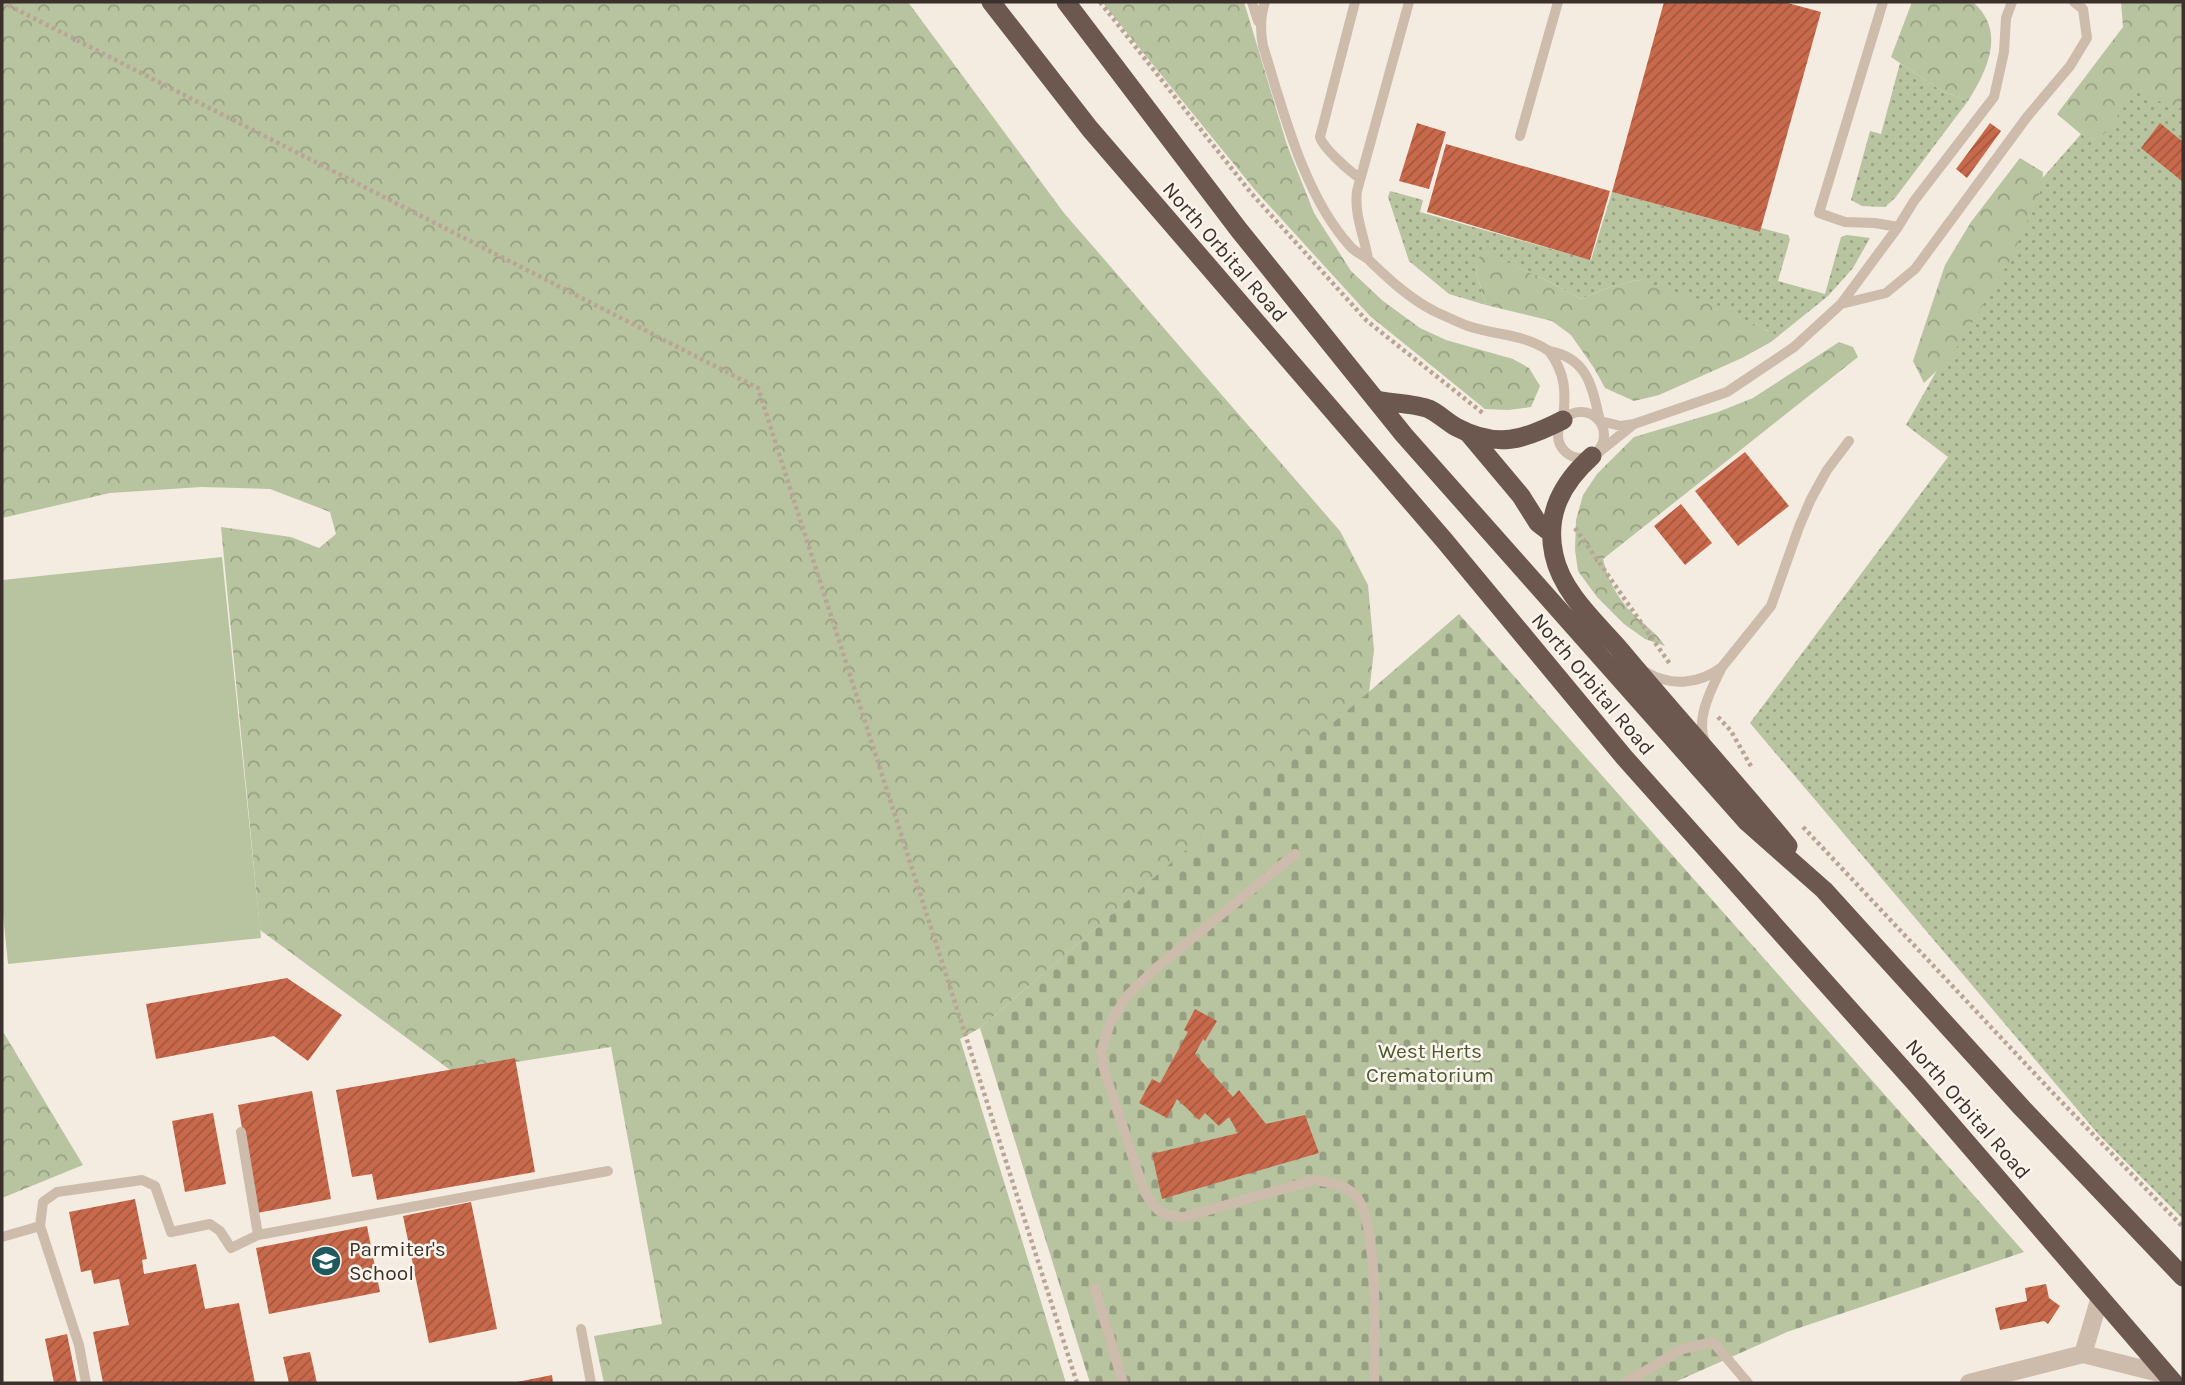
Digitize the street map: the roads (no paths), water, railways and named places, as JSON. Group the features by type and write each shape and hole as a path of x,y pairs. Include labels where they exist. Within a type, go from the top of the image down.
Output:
{"highway":[{"name":"North Orbital Road","path":"991,2 1090,129 1444,540 1624,757 1926,1095 2171,1379"},
{"name":"North Orbital Road","path":"1066,2 1239,230 1376,400 1522,570 1746,822 1824,890 2022,1108 2183,1277"},
{"path":"1376,400 1429,410 1469,434 1490,440 1504,441 1537,433 1563,420"},
{"path":"1469,434 1521,496 1538,523 1551,533"},
{"path":"1595,454 1573,473 1556,506 1551,533 1561,578 1824,890"}],"street":[{"path":"2083,1354 2100,1297"},
{"path":"1969,1383 1997,1380 2083,1354 2171,1379"}],"lane":[{"path":"1252,2 1293,144 1323,208 1351,248 1368,259 1394,285 1433,311 1467,326 1518,336 1549,351 1557,362 1564,384 1566,395 1558,435 1559,443 1569,456 1577,458 1595,454 1634,424"},
{"path":"1260,30 1261,12 1265,2"},
{"path":"1355,2 1320,137 1322,145 1360,178"},
{"path":"1520,136 1558,2"},
{"path":"1883,2 1819,213 1845,222 1898,227"},
{"path":"1563,420 1578,412 1587,412 1600,421 1621,426 1634,424 1727,392 1817,328 1841,304 1914,201 1994,97 2004,52 2006,18 2012,2"},
{"path":"1841,304 1886,293 1915,269 2027,117 2070,66 2087,38 2083,9 2074,2"},
{"path":"1368,259 1355,204 1408,3"},
{"path":"1549,351 1575,360 1593,391 1605,437 1595,454"},
{"path":"1716,761 1702,736 1701,724 1706,704 1722,667 1771,606 1811,499 1826,470 1849,441"},
{"path":"1631,663 1654,677 1685,682 1701,680 1722,667"},
{"path":"1295,854 1156,968 1126,998 1110,1023 1101,1053 1105,1073 1144,1191 1153,1207 1168,1217 1184,1217 1314,1181 1336,1183 1355,1194 1364,1211 1371,1236 1374,1383"},
{"path":"242,1132 258,1235"},
{"path":"86,1383 79,1345 40,1226 43,1202 57,1192 142,1180 155,1186 171,1232 210,1224 220,1231 231,1248 258,1235 608,1171"},
{"path":"2,1237 40,1226"},
{"path":"1095,1288 1123,1383"},
{"path":"581,1329 591,1383"},
{"path":"1625,1383 1682,1349 1713,1342 1748,1383"}],"place":[{"name":"Parmiter's School","path":"326,1261"}],"park label":[{"name":"West Herts Crematorium","path":"1430,1063"}]}
